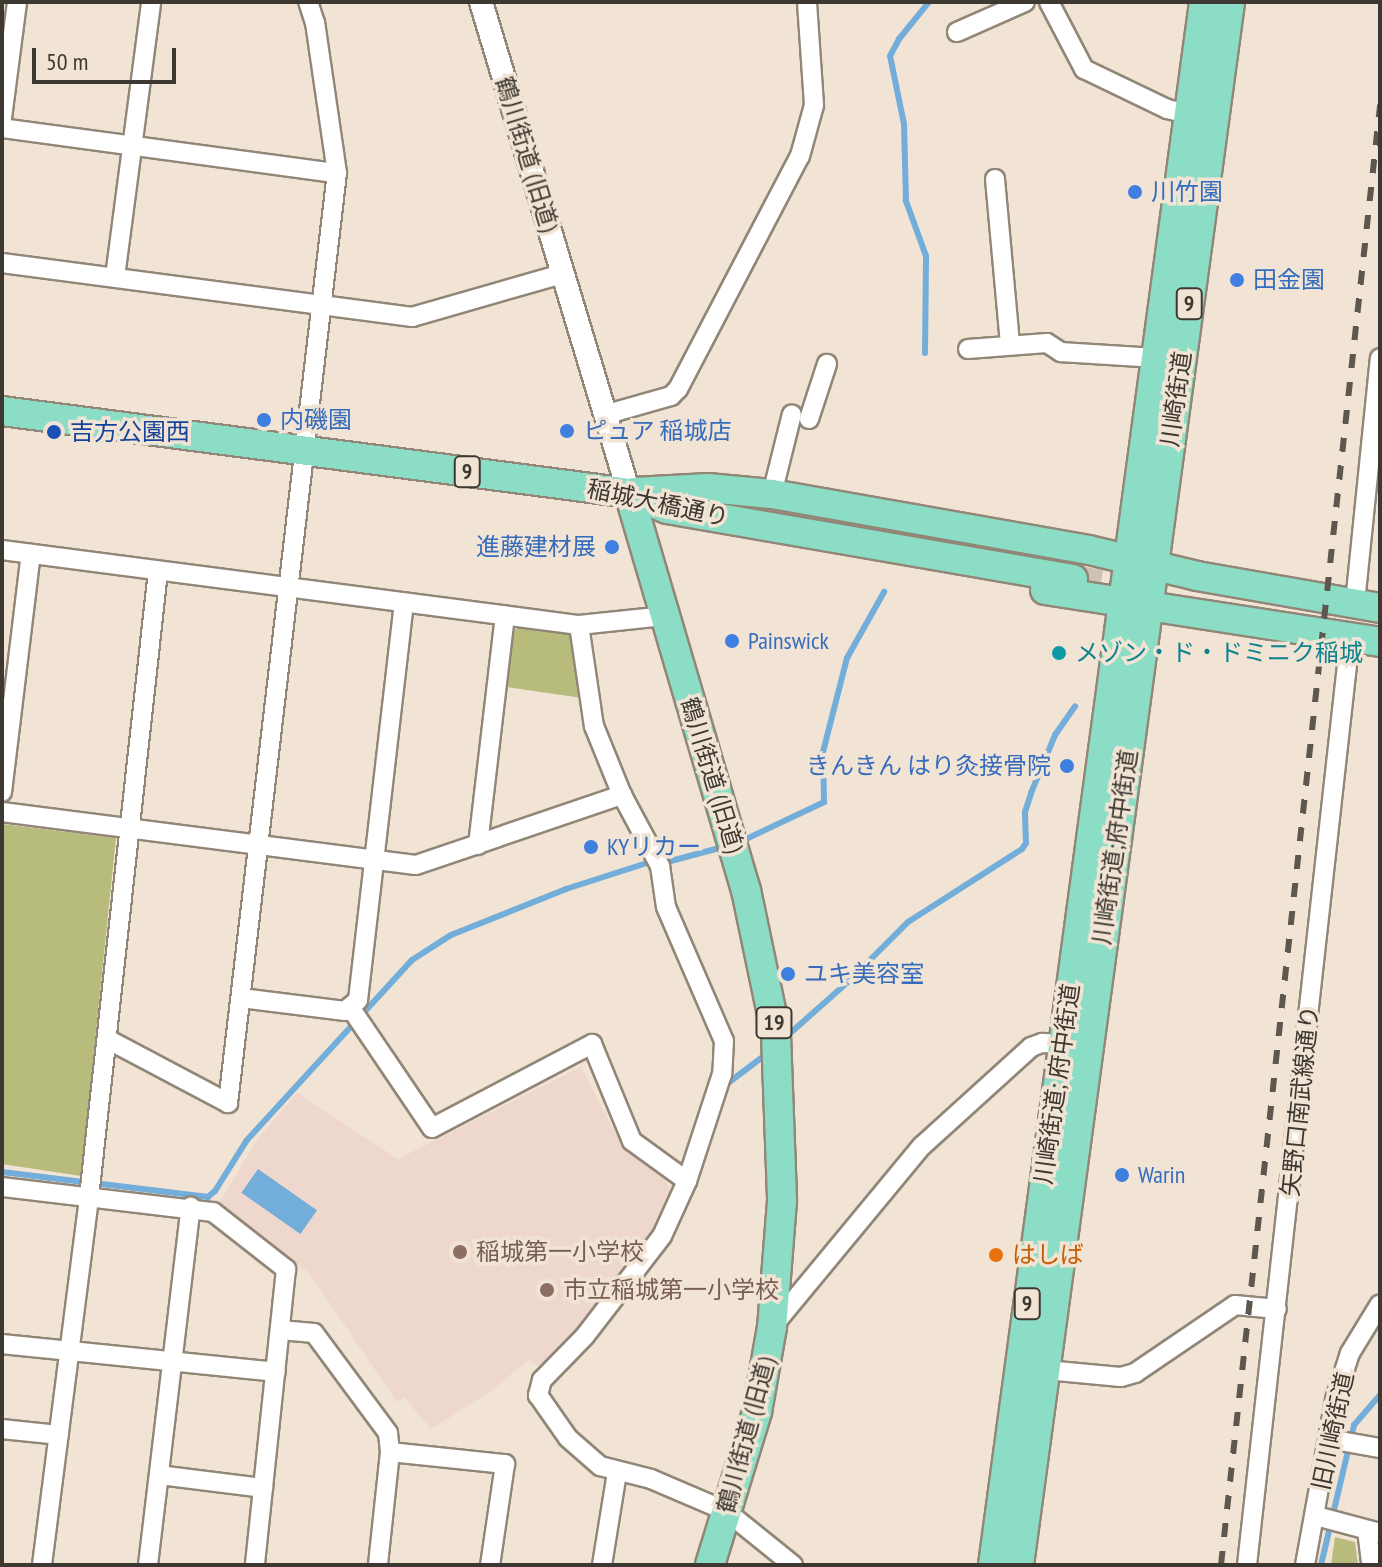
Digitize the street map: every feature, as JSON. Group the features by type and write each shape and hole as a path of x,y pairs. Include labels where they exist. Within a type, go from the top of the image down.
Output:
{"main road":[{"name":"川崎街道","path":"1141,562 1156,358 1204,2"},
{"name":"川崎街道","path":"1135,604 1230,2"},
{"name":"稲城大橋通り","path":"2,411 629,493 747,510 1074,572 667,509 629,493"},
{"name":"9","path":"629,493 708,488 772,494 1367,606"},
{"name":"鶴川街道 (旧道)","path":"629,493 746,890 776,1034 782,1201 772,1327 757,1412 710,1565"},
{"name":"9","path":"685,512 742,538 1380,642"},
{"name":"川崎街道;府中街道","path":"1019,1565 1046,1370 1075,1044 1135,604"},
{"name":"川崎街道; 府中街道","path":"993,1565 1075,1044"}],"street":[{"path":"2,118 17,2"},
{"path":"115,277 151,2"},
{"path":"107,1039 228,1103 337,173 315,23 308,2"},
{"name":"鶴川街道 (旧道)","path":"481,2 629,493"},
{"path":"604,415 671,396 678,389 800,156 814,105 807,2"},
{"path":"957,32 1025,2"},
{"path":"1049,2 1084,69 1167,109 1189,114"},
{"path":"2,128 337,173"},
{"path":"995,179 1010,345"},
{"path":"2,263 412,317 562,274"},
{"path":"968,349 1047,343 1065,353 1156,358"},
{"path":"1367,606 1380,358"},
{"path":"772,494 801,416 827,364"},
{"path":"2,550 579,625 664,616"},
{"path":"2,792 31,554"},
{"path":"42,1565 89,1197 158,571"},
{"path":"355,1015 404,603"},
{"path":"478,845 505,616"},
{"path":"579,625 594,726 622,795 660,866 666,907 724,1041 722,1074 687,1181 662,1236 585,1336 538,1387 538,1395 568,1438 600,1466 651,1479 726,1511 793,1565"},
{"name":"矢野口南武線通り","path":"1247,1565 1350,638"},
{"path":"2,812 416,865 622,795"},
{"path":"241,998 345,1011 355,1015 432,1128 592,1044 632,1141 687,1181"},
{"path":"772,1327 922,1146 1031,1047 1075,1044"},
{"path":"2,1187 213,1212 286,1269 255,1565"},
{"path":"148,1565 191,1207"},
{"name":"旧川崎街道","path":"1305,1565 1335,1400 1350,1353 1380,1304"},
{"path":"1046,1370 1121,1377 1135,1373 1235,1305 1277,1309"},
{"path":"280,1330 314,1333 388,1433 390,1452 378,1565"},
{"path":"2,1344 276,1372"},
{"path":"2,1429 59,1435"},
{"path":"1329,1439 1380,1448"},
{"path":"390,1452 505,1464 490,1565"},
{"path":"602,1565 617,1472"},
{"path":"159,1475 263,1488"},
{"path":"1316,1516 1374,1532 1371,1565"}],"shaded area":[{"name":"稲城第一小学校","path":"581,1067 622,1146 665,1177 671,1194 654,1231 578,1334 541,1368 528,1360 491,1391 431,1429 404,1397 397,1402 309,1273 218,1205 257,1140 297,1093 398,1159"}],"green space":[{"path":"519,626 571,634 582,698 507,687 512,633"},
{"path":"2,824 116,838 81,1176 2,1164"},
{"path":"1335,1537 1355,1542 1358,1565 1331,1565"}],"water":[{"path":"258,1169 317,1210 300,1234 241,1193"}],"waterway":[{"path":"925,353 926,256 906,201 904,124 890,56 899,39 929,2"},
{"path":"742,841 824,802 823,752 847,658 884,592"},
{"path":"865,965 908,922 1022,849 1026,843 1025,812 1031,793 1055,735 1075,706"},
{"path":"667,862 723,847"},
{"path":"102,1184 208,1197 247,1140 412,960 451,935 566,889 647,863"},
{"path":"787,1036 850,980"},
{"path":"724,1086 764,1056"},
{"path":"2,1172 83,1182"},
{"path":"1321,1565 1354,1425 1380,1395"}],"tunnel":[{"path":"1073,579 1147,592"}],"railway":[{"path":"1221,1565 1380,105"}],"place":[{"name":"川竹園","path":"1135,192"},
{"name":"田金園","path":"1237,280"},
{"name":"内磯園","path":"264,420"},
{"name":"ピュア 稲城店","path":"567,431"},
{"name":"吉方公園西","path":"54,432"},
{"name":"進藤建材展","path":"612,547"},
{"name":"Painswick","path":"732,641"},
{"name":"メゾン・ド・ドミニク稲城","path":"1059,653"},
{"name":"きんきん はり灸接骨院","path":"1067,766"},
{"name":"KYリカー","path":"591,847"},
{"name":"ユキ美容室","path":"788,974"},
{"name":"Warin","path":"1122,1175"},
{"name":"稲城第一小学校","path":"460,1252"},
{"name":"はしば","path":"996,1255"},
{"name":"市立稲城第一小学校","path":"547,1290"}]}
